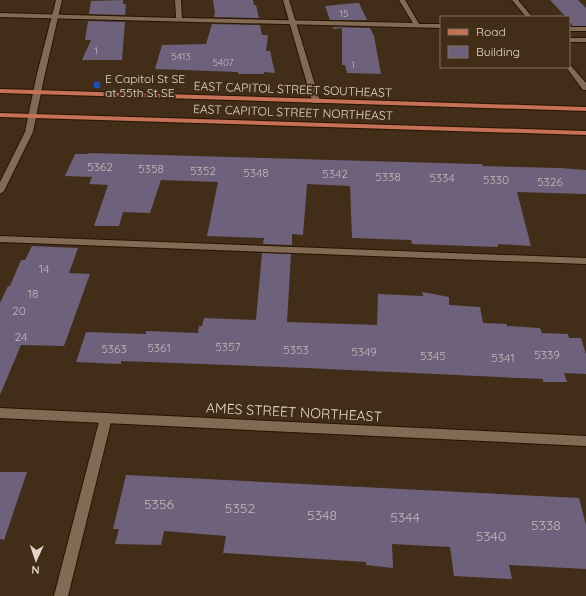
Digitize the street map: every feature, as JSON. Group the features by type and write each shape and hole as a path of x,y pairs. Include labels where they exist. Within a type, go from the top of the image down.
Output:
{"main road":[{"name":"EAST CAPITOL STREET SOUTHEAST","path":"0,91 586,109"},
{"name":"EAST CAPITOL STREET NORTHEAST","path":"0,115 586,133"}],"street":[{"path":"0,191 29,132 59,0"},
{"path":"178,0 179,19"},
{"path":"286,0 316,101"},
{"path":"402,0 417,25"},
{"path":"515,0 528,16"},
{"path":"0,15 440,26"},
{"path":"570,29 586,29"},
{"path":"570,40 586,40"},
{"path":"570,68 586,88"},
{"path":"0,239 586,261"},
{"name":"AMES STREET NORTHEAST","path":"0,413 586,441"},
{"path":"61,596 106,418"}],"building":[{"path":"123,0 123,4 126,4 125,15 89,14 91,1"},
{"path":"213,0 253,0 254,5 256,5 259,18 214,17 215,13"},
{"path":"550,0 578,0 586,8 586,26 573,26 570,22 570,16 565,16"},
{"path":"359,3 367,20 330,20 325,6"},
{"path":"88,21 125,22 122,60 82,60 91,40 85,40"},
{"path":"212,24 260,25 262,35 268,35 266,51 270,51 275,73 264,72 264,74 238,74 238,72 155,69 162,45 206,44"},
{"path":"333,27 370,28 374,36 381,74 347,73 345,65 342,65 342,28 333,29"},
{"path":"89,153 482,164 483,166 586,170 586,194 517,192 531,246 498,244 498,247 412,244 411,240 352,238 350,186 307,184 303,235 292,234 292,245 263,244 264,238 207,236 218,182 161,180 150,213 123,212 119,226 94,226 108,185 89,184 92,177 65,176 75,154"},
{"path":"32,246 78,248 69,273 90,274 64,346 21,345 0,395 0,303 8,286 10,286 21,260 25,260"},
{"path":"262,253 291,254 287,322 377,325 378,294 423,296 422,292 449,297 449,305 480,307 483,323 540,328 542,333 568,334 569,338 581,338 586,354 586,374 564,373 567,382 543,382 543,379 306,368 121,361 121,364 76,362 86,332 146,334 146,331 198,333 199,326 202,326 204,318 256,320"},
{"path":"0,472 27,472 4,540 0,539"},
{"path":"126,475 579,498 586,525 586,569 509,565 512,579 454,576 450,547 392,544 393,568 366,565 366,562 223,553 226,536 164,531 161,545 115,544 119,529 113,529"}],"place":[{"name":"E Capitol St SE at 55th St SE","path":"97,85"}]}
